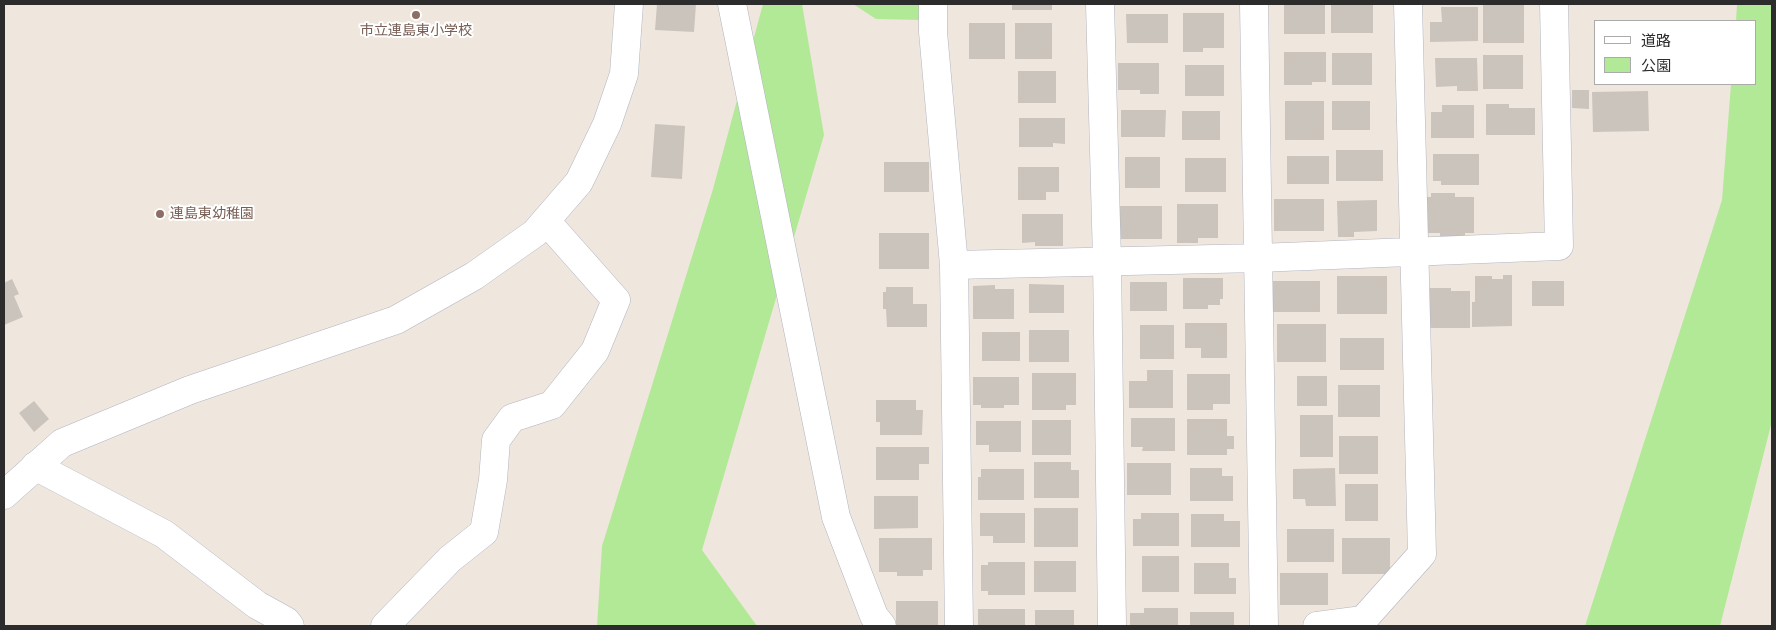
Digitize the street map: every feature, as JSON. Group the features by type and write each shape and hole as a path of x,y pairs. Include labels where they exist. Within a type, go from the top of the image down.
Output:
{"street":[{"path":"4,495 62,443 190,390 396,320 474,276 535,233 579,182 608,124 624,74 629,4"},
{"path":"732,4 836,518 874,616 882,626"},
{"path":"933,4 933,32 954,265 959,626"},
{"path":"1100,4 1107,260 1112,626"},
{"path":"1254,4 1264,626"},
{"path":"1317,626 1363,620 1422,554 1408,4"},
{"path":"954,265 1258,258 1559,246 1554,4"},
{"path":"385,626 450,559 484,532 493,480 496,440 512,418 552,405 595,351 616,300 546,220"},
{"path":"35,466 164,534 257,605 286,621 290,626"}],"green space":[{"path":"763,4 802,4 824,135 702,550 757,626 597,626 602,546 713,189"},
{"path":"853,4 922,4 922,20 876,19"},
{"path":"1737,4 1772,4 1772,421 1720,626 1585,626 1722,200 1731,85 1756,85 1756,20 1736,20"}],"building":[{"path":"657,4 696,4 694,32 655,30"},
{"path":"1012,4 1052,4 1052,10 1012,10"},
{"path":"1284,4 1325,4 1325,34 1284,34"},
{"path":"1331,4 1373,4 1373,33 1331,33"},
{"path":"1483,4 1524,4 1524,43 1483,43"},
{"path":"1441,7 1478,7 1478,41 1430,42 1430,22 1442,22"},
{"path":"1183,13 1224,13 1224,48 1203,48 1203,52 1183,52"},
{"path":"1126,14 1168,14 1168,43 1127,43"},
{"path":"969,23 1005,23 1005,59 969,59"},
{"path":"1015,23 1052,23 1052,59 1015,59"},
{"path":"1284,52 1326,52 1326,82 1312,82 1312,85 1284,85"},
{"path":"1332,53 1372,53 1372,85 1332,85"},
{"path":"1483,55 1523,55 1523,89 1483,89"},
{"path":"1435,58 1477,58 1478,91 1457,91 1457,86 1436,87"},
{"path":"1118,63 1159,63 1159,94 1140,94 1140,90 1118,90"},
{"path":"1185,65 1224,65 1224,96 1185,96"},
{"path":"1018,71 1056,71 1056,103 1018,103"},
{"path":"1572,90 1589,90 1589,109 1572,108"},
{"path":"1648,91 1649,131 1593,132 1592,92"},
{"path":"1285,101 1324,101 1324,140 1285,140"},
{"path":"1332,101 1370,101 1370,130 1332,130"},
{"path":"1486,104 1509,104 1509,108 1535,108 1535,135 1486,135"},
{"path":"1442,105 1474,105 1474,138 1431,138 1431,112 1442,112"},
{"path":"1121,110 1166,110 1165,137 1121,137"},
{"path":"1182,111 1220,111 1220,140 1182,140"},
{"path":"1019,118 1065,118 1065,144 1053,143 1053,147 1019,147"},
{"path":"655,124 685,126 682,179 651,177"},
{"path":"1336,150 1383,150 1383,181 1336,181"},
{"path":"1433,154 1479,154 1479,185 1441,185 1441,181 1433,181"},
{"path":"1287,156 1329,156 1329,184 1287,184"},
{"path":"1125,157 1160,157 1160,188 1125,188"},
{"path":"1185,158 1226,158 1226,192 1185,192"},
{"path":"884,162 929,162 929,192 884,192"},
{"path":"1018,167 1059,167 1059,192 1046,192 1046,200 1018,200"},
{"path":"1431,193 1455,193 1455,197 1474,197 1474,233 1465,233 1465,237 1440,237 1440,233 1426,233 1426,197 1431,197"},
{"path":"1274,199 1324,199 1324,231 1274,231"},
{"path":"1377,200 1377,231 1354,232 1354,237 1338,237 1337,201"},
{"path":"1177,204 1218,204 1218,238 1198,238 1198,243 1177,243"},
{"path":"1119,206 1162,206 1162,239 1119,239"},
{"path":"1022,214 1063,214 1063,246 1035,246 1035,242 1022,243"},
{"path":"879,233 929,233 929,269 879,269"},
{"path":"1503,275 1512,275 1512,326 1472,327 1472,302 1475,302 1475,276 1492,276 1492,279 1503,279"},
{"path":"1337,276 1387,276 1387,314 1337,314"},
{"path":"1183,278 1223,278 1223,299 1220,299 1220,305 1208,305 1208,309 1183,309"},
{"path":"12,279 19,294 14,296 23,317 4,325 4,283"},
{"path":"1272,281 1320,281 1320,312 1272,312"},
{"path":"1532,281 1564,281 1564,306 1532,306"},
{"path":"1130,282 1167,282 1167,311 1130,311"},
{"path":"1029,284 1064,285 1064,313 1029,313"},
{"path":"995,285 995,289 1014,289 1014,319 973,319 973,286"},
{"path":"886,287 913,287 913,304 927,304 927,327 887,327 886,309 883,309 883,292 886,292"},
{"path":"1425,288 1451,288 1451,291 1470,291 1470,328 1425,328"},
{"path":"1185,323 1227,323 1227,358 1201,358 1201,348 1185,348"},
{"path":"1277,324 1326,324 1326,362 1277,362"},
{"path":"1140,325 1174,325 1174,359 1140,359"},
{"path":"1029,330 1069,330 1069,362 1029,362"},
{"path":"982,332 1020,332 1020,361 982,361"},
{"path":"1340,338 1384,338 1384,370 1340,370"},
{"path":"1147,370 1173,370 1173,408 1129,408 1129,381 1147,381"},
{"path":"1032,373 1076,373 1076,405 1066,405 1066,410 1032,410"},
{"path":"1187,374 1230,374 1230,404 1213,404 1213,410 1187,410"},
{"path":"1297,376 1327,376 1327,406 1297,406"},
{"path":"973,377 1019,377 1019,405 1004,405 1004,408 981,408 981,405 973,405"},
{"path":"1338,385 1380,385 1380,417 1338,417"},
{"path":"876,400 916,400 916,410 923,410 922,435 880,435 880,422 876,422"},
{"path":"34,401 49,419 34,432 19,413"},
{"path":"1300,415 1333,415 1333,457 1300,457"},
{"path":"1131,418 1175,418 1175,451 1142,451 1143,447 1131,447"},
{"path":"1187,419 1227,419 1227,436 1234,436 1234,449 1227,449 1227,455 1187,455"},
{"path":"1032,420 1071,420 1071,455 1032,455"},
{"path":"976,421 1021,421 1021,452 989,452 989,445 976,445"},
{"path":"1339,436 1378,436 1378,474 1339,474"},
{"path":"876,447 929,447 929,464 919,464 919,480 876,480"},
{"path":"1034,462 1071,462 1071,470 1079,470 1079,498 1034,498"},
{"path":"1127,463 1171,463 1171,495 1127,495"},
{"path":"1190,468 1222,468 1222,476 1233,476 1233,501 1190,501"},
{"path":"1335,468 1336,506 1306,506 1305,499 1293,499 1293,469"},
{"path":"981,469 1024,469 1024,500 978,500 978,477 981,477"},
{"path":"1345,484 1378,484 1378,521 1345,521"},
{"path":"874,496 918,496 918,528 874,529"},
{"path":"1034,508 1078,508 1078,547 1034,547"},
{"path":"980,513 1025,513 1025,543 993,543 993,536 980,536"},
{"path":"1141,513 1179,513 1179,546 1133,546 1133,519 1141,519"},
{"path":"1191,514 1224,514 1224,521 1240,521 1240,547 1191,547"},
{"path":"1287,529 1334,529 1334,562 1287,562"},
{"path":"879,538 932,538 932,570 923,570 923,576 897,576 897,572 879,572"},
{"path":"1342,538 1390,538 1390,574 1342,574"},
{"path":"1142,556 1179,556 1179,592 1142,592"},
{"path":"1034,561 1076,561 1076,592 1034,592"},
{"path":"988,562 1025,562 1025,595 988,595 988,591 981,591 981,565 988,565"},
{"path":"1194,563 1229,563 1229,578 1236,578 1236,594 1194,594"},
{"path":"1280,573 1328,573 1328,605 1280,605"},
{"path":"896,601 938,601 938,626 896,626"},
{"path":"1144,608 1178,608 1178,626 1130,626 1130,613 1144,613"},
{"path":"978,609 1025,609 1025,626 978,626"},
{"path":"1035,610 1074,610 1074,626 1035,626"},
{"path":"1190,612 1234,612 1234,626 1190,626"}],"place":[{"name":"市立連島東小学校","path":"416,15"},
{"name":"連島東幼稚園","path":"160,214"}]}
